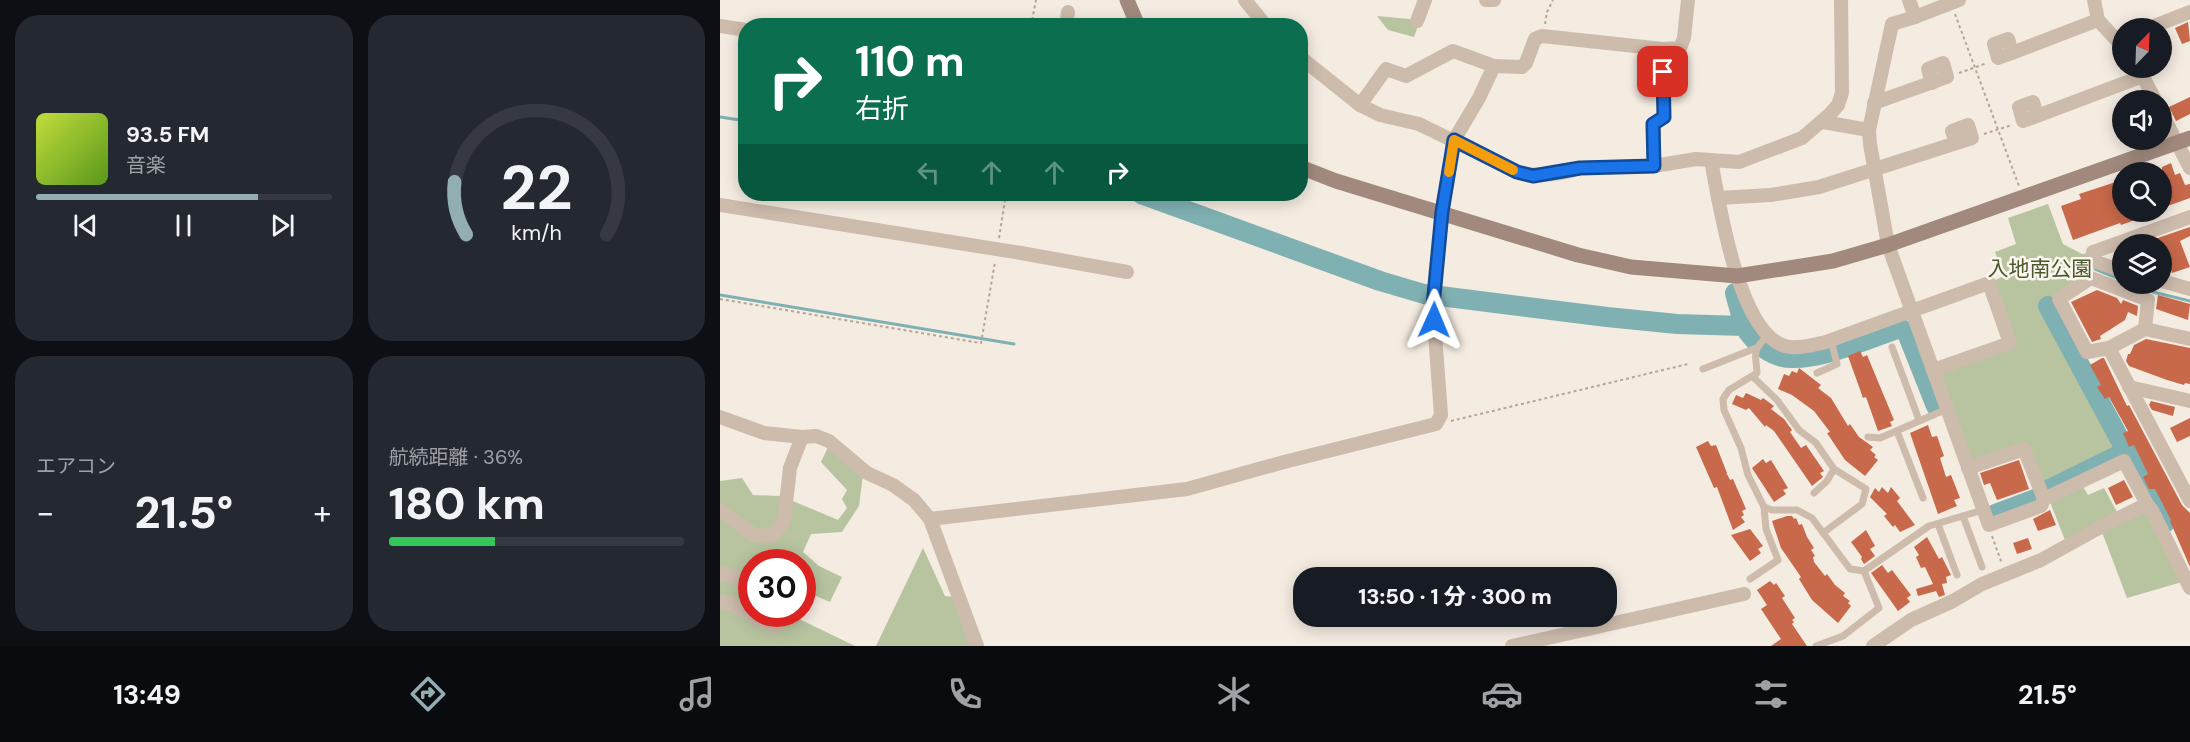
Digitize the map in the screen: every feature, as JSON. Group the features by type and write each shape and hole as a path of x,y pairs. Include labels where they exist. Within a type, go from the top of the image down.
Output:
{"street":[{"path":"1126,0 1134,18"},
{"path":"1245,0 1260,18"},
{"path":"1417,21 1425,0"},
{"path":"1486,0 1494,0"},
{"path":"1360,105 1386,69 1406,76 1453,51 1494,66 1522,67 1526,63 1534,39 1542,36 1663,49 1680,48 1684,38 1688,0"},
{"path":"1308,63 1360,105 1380,115 1419,124 1517,172 1533,176 1580,168 1654,166 1696,159 1739,162 1802,138 1823,122 1838,105 1842,93 1840,0"},
{"path":"1909,0 1915,17"},
{"path":"2094,0 2098,20 2112,33"},
{"path":"1955,2 1892,24 1869,130 1888,245 1989,525 2041,506 2044,499 2124,461 2153,512 2190,588"},
{"path":"2174,3 2184,15"},
{"path":"1998,58 1994,44 2008,39 2013,53 2098,20"},
{"path":"720,26 738,29"},
{"path":"1654,166 1653,124 1664,117 1663,49"},
{"path":"1874,103 1932,83 1928,69 1943,63 1947,77"},
{"path":"930,519 1187,489 1436,424 1441,415 1433,306 1442,212 1454,140 1479,98 1494,66"},
{"path":"2024,121 2126,78"},
{"path":"1823,122 1869,130"},
{"path":"1718,198 1771,195 1819,187 1956,143 1952,131 1968,125 1972,138"},
{"path":"2172,127 2183,141 2190,168"},
{"path":"1308,170 1336,181 1578,255 1631,267 1737,276 1833,261 1888,245 2183,141"},
{"path":"1711,160 1737,276 1762,342 1798,347 1831,343 1989,283 2010,343 1933,370"},
{"path":"720,205 1127,272"},
{"path":"2144,234 2190,218"},
{"path":"2112,245 2093,252 2094,261 2112,267"},
{"path":"2145,329 2148,300 2091,278 2059,299 2087,352 2109,348 2145,329 2190,339"},
{"path":"2172,284 2190,289"},
{"path":"2109,348 2189,496"},
{"path":"2129,387 2190,401"},
{"path":"720,417 764,433 802,437 816,436 830,441 867,473 893,485 914,500 930,519 977,646"},
{"path":"720,510 754,535 772,536 784,520 790,468 802,437"},
{"path":"1968,468 2024,449 2044,499"},
{"path":"1873,646 1911,620 1953,601 1982,584 2041,560 2147,504"},
{"path":"720,573 738,578"},
{"path":"1512,646 1744,594"},
{"path":"720,602 727,602 738,608"}],"lane":[{"path":"1703,369 1762,342"},
{"path":"1750,579 1778,560 1766,529 1764,507 1748,475 1741,448 1724,410 1723,399 1738,383 1757,373 1755,356 1762,342"},
{"path":"1817,373 1837,364 1831,343"},
{"path":"1892,347 1919,420"},
{"path":"1753,377 1777,400 1799,430 1816,443 1834,469 1866,489 1862,504 1823,533"},
{"path":"1868,437 1880,438 1947,409"},
{"path":"1897,430 1923,498"},
{"path":"1814,493 1827,482 1834,469"},
{"path":"1764,507 1772,510 1797,510 1812,518 1850,569 1864,571 1929,526 1983,510"},
{"path":"1963,516 1982,567"},
{"path":"1938,524 1957,575"},
{"path":"1816,646 1843,636 1878,608 1864,571"}],"path":[{"path":"1032,18 1035,0"},
{"path":"1542,36 1547,12 1553,0"},
{"path":"1955,2 1974,67 2023,196"},
{"path":"1947,77 1998,58"},
{"path":"1972,138 2024,121"},
{"path":"720,298 981,343 1005,201"},
{"path":"1436,424 1688,364"},
{"path":"1989,525 2006,574"}],"green space":[{"path":"1377,16 1420,20 1414,37 1388,30"},
{"name":"入地南公園","path":"2048,204 2063,244 2082,254 2093,252 2094,261 2091,278 2059,299 2044,305 2119,449 2040,488 2024,449 1968,468 1933,370 2010,343 1989,283 2004,276 1995,252 2016,244 2008,218"},
{"path":"828,447 863,475 859,506 842,532 811,534 804,549 738,549 738,627 816,627 855,646 720,646 720,481 742,478 753,495 781,496 838,520 847,508 842,499 847,490 821,462"},
{"path":"2083,487 2088,495 2104,488 2117,512 2065,540 2050,502"},
{"path":"2146,510 2182,582 2127,598 2102,532"},
{"path":"923,548 945,596 953,597 973,646 876,646"},
{"path":"816,563 842,577 830,602 816,596"}],"building":[{"path":"2188,22 2190,41 2182,44 2175,28"},
{"path":"2190,97 2190,114 2176,121 2172,113 2172,106"},
{"path":"2172,166 2175,175 2180,173 2185,185 2190,184 2190,198 2172,204"},
{"path":"2112,183 2112,222 2129,222 2121,225 2120,223 2073,240 2061,206 2081,199 2079,194"},
{"path":"2190,227 2190,236 2180,241 2190,267 2172,273 2172,234 2169,234"},
{"path":"2097,290 2117,298 2121,304 2123,300 2138,306 2137,316 2128,312 2125,320 2100,336 2101,339 2092,342 2071,302"},
{"path":"2158,295 2190,304 2188,320 2156,309"},
{"path":"2146,339 2190,348 2190,384 2185,383 2184,385 2167,380 2129,366 2126,361 2128,354 2134,345"},
{"path":"1860,351 1863,357 1867,355 1894,420 1890,422 1892,426 1878,431 1848,356"},
{"path":"2102,358 2182,505 2190,513 2190,567 2171,520 2155,489 2149,489 2143,477 2148,474 2134,445 2129,447 2123,433 2128,431 2109,397 2105,399 2097,387 2101,385 2090,365"},
{"path":"1799,368 1821,385 1818,388 1831,398 1848,426 1850,424 1859,437 1873,447 1870,450 1878,460 1865,476 1845,460 1827,433 1830,432 1814,411 1792,395 1778,389 1784,374 1789,376 1792,371 1797,373"},
{"path":"1746,393 1761,400 1763,398 1774,406 1771,409 1784,419 1801,448 1806,445 1824,471 1820,473 1823,477 1812,486 1774,431 1766,425 1765,427 1749,408 1746,410 1732,404 1736,395 1743,398"},
{"path":"2151,401 2175,407 2173,416 2152,410 2149,405"},
{"path":"2190,418 2190,436 2177,442 2170,428"},
{"path":"1928,425 1932,437 1937,436 1944,456 1940,458 1946,477 1951,475 1960,498 1954,500 1957,506 1938,514 1910,433"},
{"path":"1708,441 1711,446 1716,445 1726,475 1730,480 1733,479 1746,509 1742,511 1744,515 1741,517 1745,522 1733,530 1717,487 1714,488 1696,447"},
{"path":"1763,459 1766,463 1771,460 1788,488 1783,490 1786,494 1774,502 1752,468"},
{"path":"2019,460 2029,489 1997,500 1990,483 1984,485 1980,473"},
{"path":"2124,480 2133,497 2116,505 2108,488"},
{"path":"1882,487 1888,493 1891,487 1900,498 1897,501 1915,525 1900,532 1895,525 1893,527 1884,516 1887,514 1870,497 1875,488 1879,492"},
{"path":"2050,510 2056,525 2038,531 2033,519"},
{"path":"1787,516 1796,518 1799,525 1802,524 1814,548 1811,550 1815,556 1813,557 1814,562 1850,601 1848,603 1851,606 1838,623 1812,600 1799,579 1801,577 1781,548 1772,521"},
{"path":"1750,529 1763,546 1758,549 1761,553 1750,561 1731,535"},
{"path":"1866,530 1875,546 1870,549 1875,556 1864,564 1862,557 1851,542"},
{"path":"1927,537 1939,559 1942,557 1951,575 1946,577 1947,583 1942,584 1945,595 1939,597 1936,591 1918,596 1916,589 1933,584 1925,567 1921,568 1916,557 1919,555 1914,547"},
{"path":"2028,538 2032,549 2017,554 2013,543"},
{"path":"1882,565 1888,573 1892,570 1911,595 1907,598 1910,602 1898,611 1871,573"},
{"path":"1770,581 1774,585 1776,583 1785,596 1782,598 1795,618 1792,624 1807,646 1771,646 1781,639 1761,609 1767,605 1757,590"}],"waterway":[{"path":"720,117 738,120"},
{"path":"1160,201 1380,281 1424,294 1607,317 1677,324 1744,326 1763,348 1779,356 1792,358 1823,354 1900,328 1907,333 1936,406"},
{"path":"2095,269 2112,276"},
{"path":"1735,293 1744,326"},
{"path":"2161,294 2190,301"},
{"path":"720,295 1014,344"},
{"path":"2048,306 2165,523"},
{"path":"2048,490 2127,451"},
{"path":"1995,514 2038,498"}],"slow traffic":[{"path":"1449,172 1454,140 1513,170"}],"route":[{"path":"1434,320 1433,306 1442,212 1454,140 1517,172 1533,176 1570,172 1580,168 1654,166 1653,124 1664,117 1663,72"}]}
